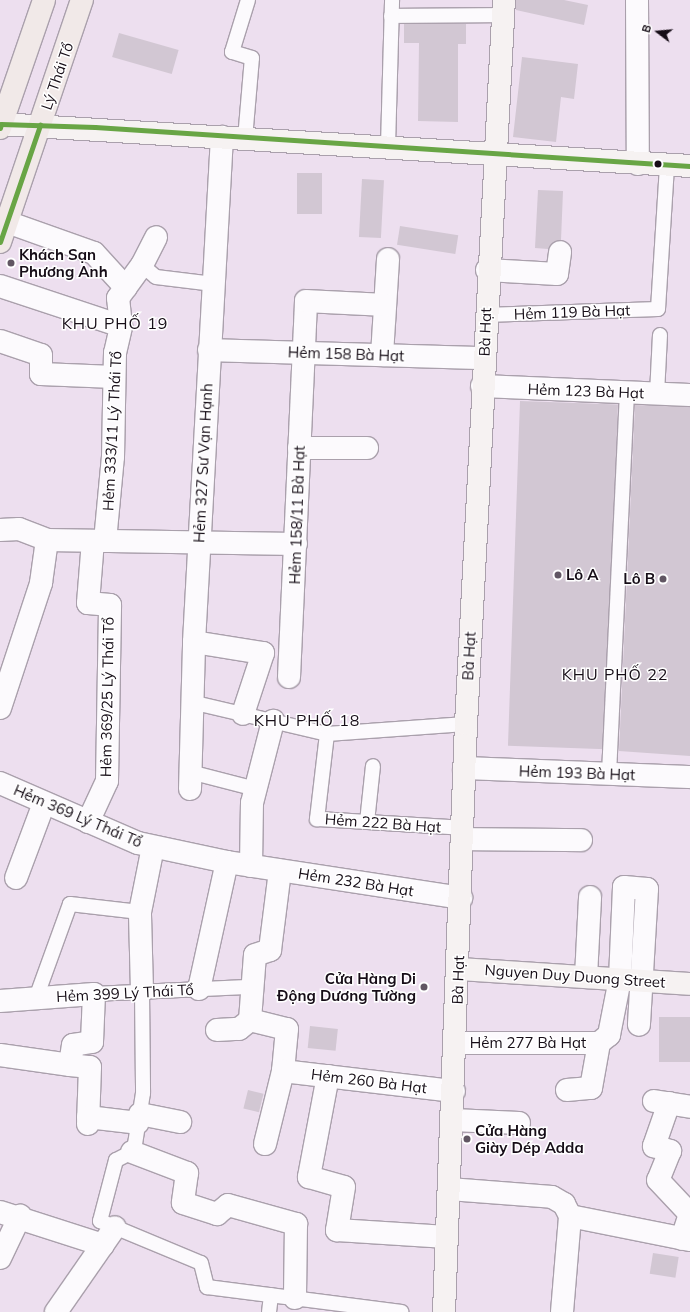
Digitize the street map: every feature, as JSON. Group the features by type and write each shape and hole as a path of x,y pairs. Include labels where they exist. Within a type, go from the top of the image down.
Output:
{"main road":[{"path":"0,125 44,0"},
{"name":"Lý Thái Tổ","path":"3,232 82,0"}],"street":[{"path":"637,0 638,164"},
{"name":"Bà Hạt","path":"444,1312 459,969 466,724 487,270 496,154 504,7"},
{"path":"0,125 40,125 245,139 388,146 638,164 690,166"},
{"name":"Hẻm 327 Sư Vạn Hạnh","path":"190,780 191,702 209,350 222,137"},
{"path":"3,232 94,253 126,288"},
{"name":"Hẻm 333/11 Lý Thái Tổ","path":"99,541 113,457 115,353 121,326 118,298 142,266 156,237"},
{"path":"487,270 557,274 560,252"},
{"path":"382,355 388,259"},
{"path":"0,286 121,326"},
{"name":"Hẻm 158/11 Bà Hạt","path":"289,677 296,544 302,352 306,301 385,305"},
{"path":"0,340 41,355 41,374 114,376"},
{"name":"Hẻm 158 Bà Hạt","path":"209,350 484,358"},
{"name":"Hẻm 123 Bà Hạt","path":"482,386 690,395"},
{"path":"299,448 367,448"},
{"path":"0,530 19,529 46,540 199,545 296,544"},
{"path":"0,708 41,584 46,540"},
{"name":"Hẻm 369/25 Lý Thái Tổ","path":"88,822 107,781 110,605 88,603 99,541"},
{"path":"194,642 263,653 243,714"},
{"path":"251,866 256,789 273,721"},
{"name":"Hẻm 193 Bà Hạt","path":"464,768 690,777"},
{"name":"Hẻm 369 Lý Thái Tổ","path":"0,783 88,822 153,847 251,866"},
{"path":"16,878 44,803"},
{"path":"462,834 581,840"},
{"path":"142,991 140,912 153,847"},
{"path":"199,989 227,862"},
{"name":"Hẻm 232 Bà Hạt","path":"251,866 461,898"},
{"path":"217,1030 239,1029 250,1020 251,987 255,955 270,950 280,871"},
{"path":"567,1090 591,1088 599,1043 609,1035 620,979 624,887 647,889 643,980 639,1025"},
{"path":"586,977 590,897"},
{"name":"Nguyen Duy Duong Street","path":"459,969 690,984"},
{"path":"70,1065 73,1044 92,1042 94,994"},
{"name":"Hẻm 399 Lý Thái Tổ","path":"0,1001 94,994"},
{"path":"250,1020 287,1029 283,1071 265,1144"},
{"name":"Hẻm 277 Bà Hạt","path":"456,1043 599,1043"},
{"path":"0,1055 90,1067 88,1120 139,1119 180,1122"},
{"name":"Hẻm 260 Bà Hạt","path":"283,1071 454,1091"},
{"path":"328,1076 309,1177 344,1187 337,1230 447,1236"},
{"path":"570,1216 686,1240 690,1214 658,1180 670,1151 654,1146 661,1102 690,1107"},
{"path":"453,1120 519,1123"},
{"path":"132,1152 188,1173 183,1203 217,1214 228,1205 296,1224 295,1298"},
{"path":"449,1189 552,1197 564,1204 570,1216 562,1312"},
{"path":"0,1258 10,1214 103,1245"},
{"path":"56,1312 115,1227"}],"lane":[{"path":"245,139 252,58 232,52 248,0"},
{"path":"388,146 392,0"},
{"path":"391,16 504,7"},
{"name":"Hẻm 119 Bà Hạt","path":"485,315 658,309 667,165"},
{"path":"142,266 156,277 214,284"},
{"path":"657,394 660,335"},
{"path":"609,774 627,392"},
{"path":"191,702 327,734 466,724"},
{"name":"Hẻm 222 Bà Hạt","path":"327,734 317,819 367,822 462,834"},
{"path":"367,822 373,766"},
{"path":"190,780 256,789"},
{"path":"36,998 70,904 140,912"},
{"name":"Hẻm 399 Lý Thái Tổ","path":"94,994 251,987"},
{"path":"142,991 143,1093 139,1119 132,1152 116,1160 100,1221 201,1263 207,1287 401,1312"},
{"path":"269,1312 271,1295"}],"building":[{"path":"516,0 564,0 588,5 584,25 516,10"},
{"path":"404,24 466,24 466,44 458,44 458,122 418,121 419,43 404,43"},
{"path":"119,33 179,50 172,74 112,57"},
{"path":"522,57 578,64 574,99 561,97 556,142 513,137"},
{"path":"297,173 322,173 322,214 297,214"},
{"path":"362,179 384,180 381,238 359,237"},
{"path":"538,190 563,191 561,240 548,249 535,248"},
{"path":"400,226 458,235 455,254 397,245"},
{"name":"Lô A","path":"520,401 618,404 606,749 508,746"},
{"name":"Lô B","path":"635,405 690,407 690,756 619,751"},
{"path":"659,1017 690,1017 690,1062 659,1062"},
{"path":"310,1026 338,1029 336,1051 308,1048"},
{"path":"248,1090 264,1094 259,1112 243,1108"},
{"path":"653,1253 679,1257 675,1278 650,1274"}],"transit line":[{"path":"0,128 1,124 95,127 690,166"},
{"path":"0,242 40,125"}],"place":[{"name":"Khách Sạn Phương Anh","path":"11,263"},
{"name":"Lô A","path":"558,575"},
{"name":"Lô B","path":"663,579"},
{"name":"Cửa Hàng Di Động Dương Tường","path":"424,987"},
{"name":"Cửa Hàng Giày Dép Adda","path":"467,1139"}],"district":[{"name":"KHU PHỐ 19","path":"115,323"},
{"name":"KHU PHỐ 22","path":"615,674"},
{"name":"KHU PHỐ 18","path":"307,720"}]}
